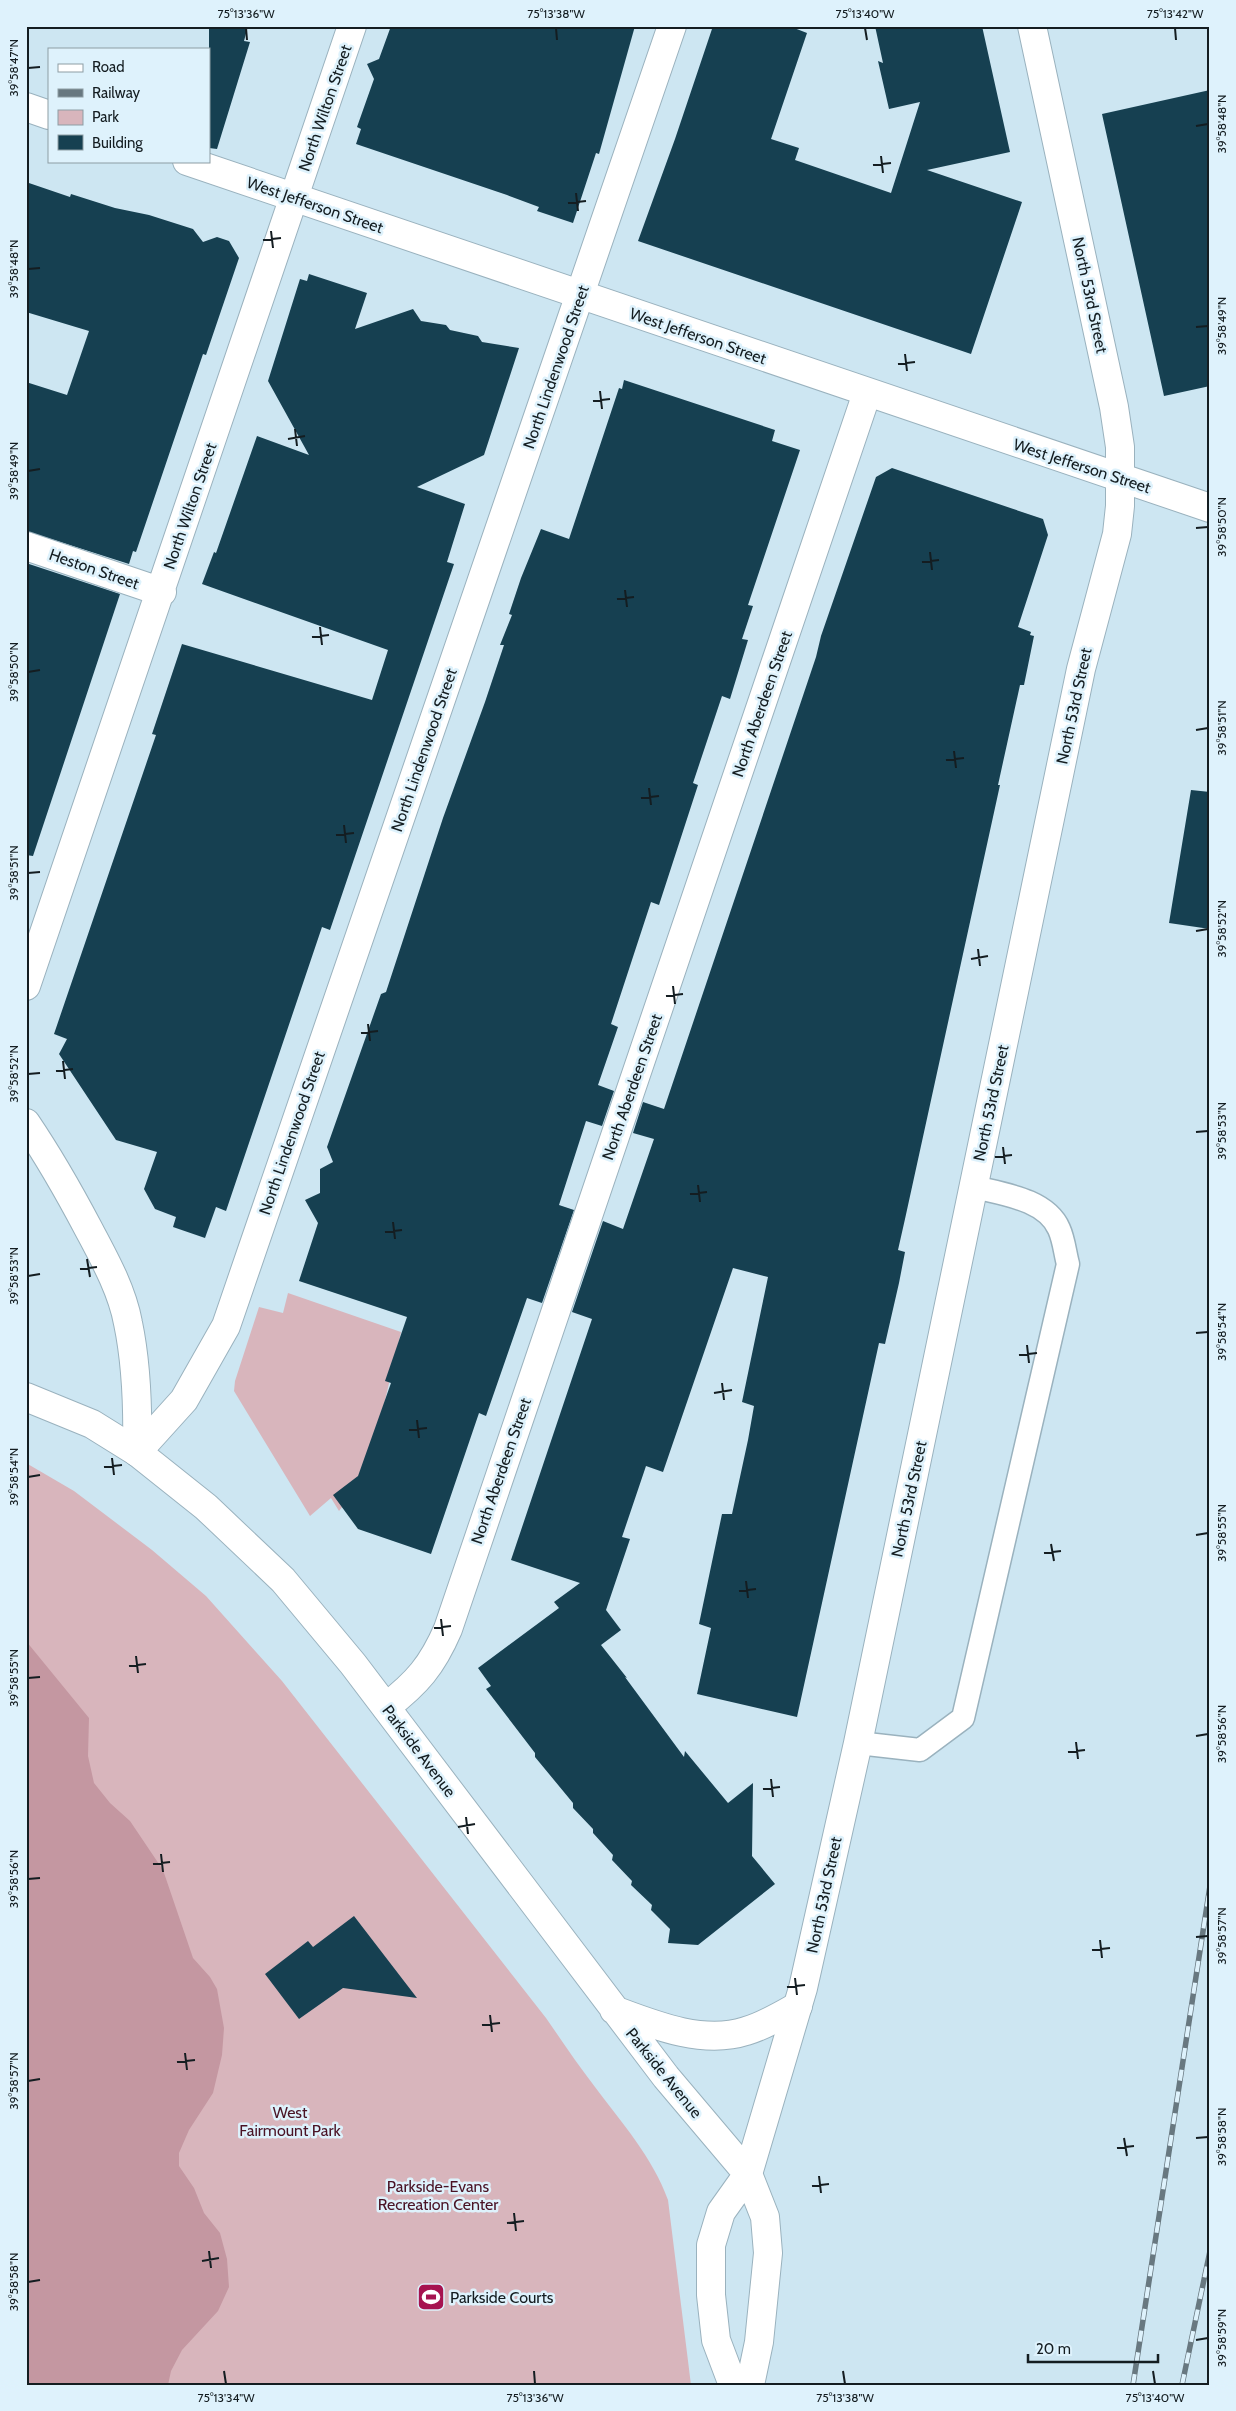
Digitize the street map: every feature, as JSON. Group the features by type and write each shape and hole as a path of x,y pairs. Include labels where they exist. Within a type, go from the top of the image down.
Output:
{"street":[{"name":"North Wilton Street","path":"26,986 162,592 352,26"},
{"name":"North Lindenwood Street","path":"137,1452 184,1400 226,1326 672,26"},
{"name":"North 53rd Street","path":"733,2385 716,2340 711,2294 711,2245 721,2212 748,2174 798,2006 858,1743 1081,669 1116,534 1121,478 1120,447 1114,407 1032,26"},
{"path":"26,107 48,114"},
{"name":"West Jefferson Street","path":"190,162 580,296 1210,508"},
{"name":"North Aberdeen Street","path":"386,1707 411,1687 427,1668 440,1648 448,1629 867,393"},
{"name":"Heston Street","path":"26,546 162,592"},
{"path":"26,1123 84,1221 102,1255 123,1303 128,1323 137,1398 137,1452"},
{"name":"Parkside Avenue","path":"26,1397 92,1424 137,1452 206,1507 283,1580 386,1707 666,2077 748,2174 765,2217 768,2253 759,2342 750,2385"},
{"path":"614,2010 648,2023 684,2032 723,2035 745,2032 798,2006"}],"lane":[{"path":"858,1743 920,1750 963,1718 1068,1264 1059,1229 1047,1212 1023,1200 974,1187"}],"green space":[{"path":"288,1293 401,1332 368,1473 339,1511 331,1498 310,1516 234,1391 235,1381 259,1307 283,1313"},
{"name":"West Fairmount Park","path":"26,1463 74,1491 152,1550 206,1596 282,1681 546,2018 582,2070 636,2141 654,2170 668,2200 691,2385 26,2385"}],"shaded area":[{"path":"26,1641 89,1718 88,1756 94,1783 110,1803 130,1821 163,1870 193,1958 210,1977 217,1989 224,2028 222,2055 213,2093 189,2130 179,2153 179,2166 194,2188 204,2213 220,2233 227,2259 229,2287 218,2311 182,2350 171,2371 168,2385 26,2385"}],"building":[{"path":"209,26 248,26 244,41 250,42 217,149 210,148"},
{"path":"391,26 635,26 599,154 596,153 573,223 537,211 539,207 507,195 356,144 361,129 357,127 374,79 367,64 379,59"},
{"path":"713,26 789,26 807,33 771,139 799,148 795,160 891,193 920,102 889,109 878,61 883,63 875,26 982,26 1010,152 927,170 1022,202 971,354 638,241"},
{"path":"1210,90 1210,386 1164,396 1102,114"},
{"path":"26,182 70,197 71,194 193,229 203,242 217,237 229,241 239,258 206,355 203,354 136,552 133,551 129,564 26,531 26,382 67,395 89,331 26,312"},
{"path":"309,274 367,293 355,329 413,309 421,321 446,325 450,330 478,336 482,342 519,348 484,455 417,487 465,504 447,562 454,564 330,930 322,927 226,1211 216,1207 205,1238 173,1227 176,1217 155,1209 144,1189 157,1152 116,1140 59,1054 67,1039 54,1034 156,735 152,734 182,644 372,700 388,650 202,584 214,552 216,553 257,436 309,455 268,381 300,279 307,281"},
{"path":"624,380 775,430 772,441 800,450 748,605 753,606 742,639 748,640 730,699 722,696 693,783 698,785 659,905 651,902 611,1024 618,1027 598,1085 614,1091 602,1126 586,1121 559,1205 574,1210 542,1303 527,1298 486,1416 479,1413 431,1554 358,1529 333,1495 358,1476 391,1383 385,1381 407,1317 299,1281 318,1223 305,1200 320,1193 320,1169 333,1162 327,1147 381,994 386,992 443,818 485,702 504,645 500,645 512,615 509,614 521,578 541,529 569,539 619,388 622,389"},
{"path":"892,468 1043,519 1048,535 1018,627 1031,632 1030,635 1034,636 1024,685 1020,685 998,785 1000,785 898,1250 905,1252 899,1283 885,1344 879,1343 797,1717 697,1694 711,1628 699,1624 722,1514 732,1514 748,1440 754,1406 742,1402 768,1277 733,1268 663,1472 646,1466 622,1537 630,1539 606,1610 621,1630 601,1645 684,1757 685,1751 728,1803 753,1783 752,1856 775,1884 698,1945 668,1943 670,1929 651,1910 652,1905 631,1885 632,1881 612,1860 613,1855 593,1833 593,1829 573,1808 573,1803 535,1757 535,1753 486,1689 491,1686 478,1668 559,1608 554,1602 580,1583 511,1560 592,1319 572,1312 603,1221 623,1229 654,1139 633,1133 643,1102 664,1109 816,657 821,636 876,477"},
{"path":"26,563 120,594 33,856 26,855"},
{"path":"1191,790 1210,792 1210,929 1169,923"},
{"path":"354,1916 417,1998 343,1988 299,2019 265,1974 308,1941 313,1947"}],"railway":[{"path":"1133,2385 1210,1886"},
{"path":"1182,2385 1210,2251"}],"place":[{"name":"Parkside Courts","path":"431,2297"}],"park label":[{"name":"Parkside-Evans Recreation Center","path":"438,2195"}]}
